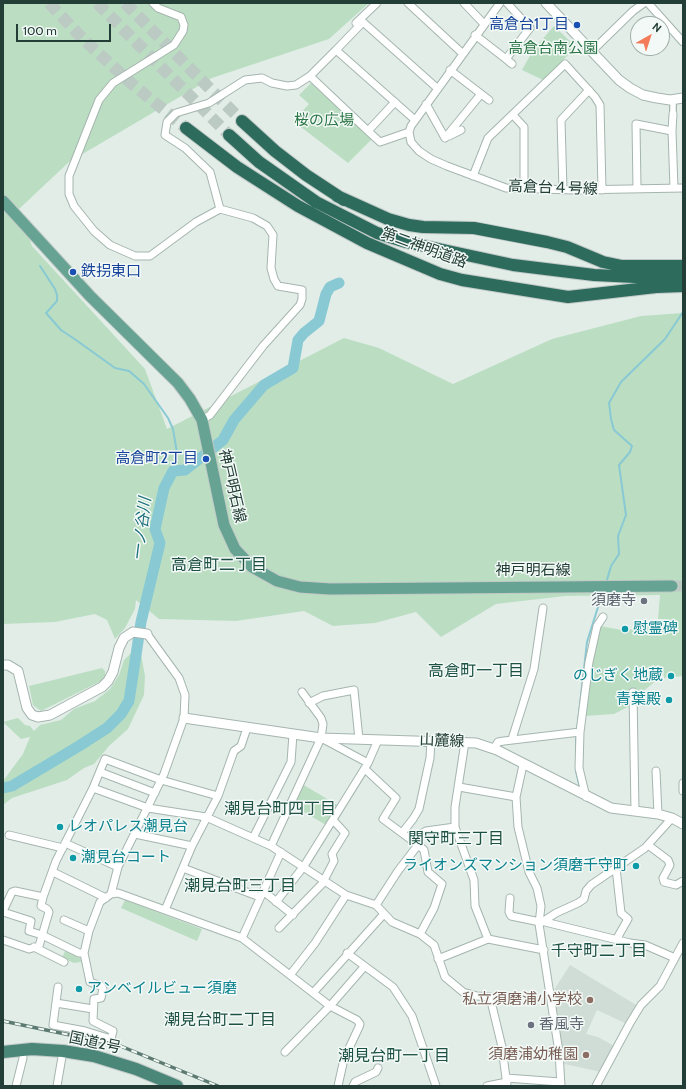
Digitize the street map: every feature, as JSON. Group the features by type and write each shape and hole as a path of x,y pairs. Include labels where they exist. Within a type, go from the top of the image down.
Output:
{"highway":[{"name":"第二神明道路","path":"242,122 275,151 337,196 366,213 406,233 444,249 462,254"},
{"name":"第二神明道路","path":"186,128 237,167 298,206 367,243 440,274 462,280 568,297 590,296 655,277 683,286"},
{"name":"第二神明道路","path":"229,135 259,162 288,183 347,219 377,233 406,242 513,265 616,277 683,276"},
{"path":"337,196 381,216 409,225 423,227 474,228 557,244 611,264 633,268 655,277 683,266"},
{"name":"国道2号","path":"3,1052 32,1049 63,1052 95,1052 177,1086"}],"main road":[{"name":"神戸明石線","path":"3,202 90,296 178,383 202,420 224,525 235,550 252,567 277,581 300,587 330,589 523,586 672,586"}],"street":[{"path":"153,3 158,8 180,17 184,25 183,31 174,45 114,83 103,95 69,176 69,194 74,206 94,231 110,245 135,256 150,256 196,222 220,209 253,218 267,226 273,235 271,268 278,286 302,290 300,305 264,346 210,415 202,420"},
{"path":"354,30 352,28 377,3"},
{"path":"408,3 462,53"},
{"path":"464,3 484,24"},
{"path":"310,76 380,142 409,132 415,120 437,88 500,3"},
{"path":"506,59 530,28 507,3"},
{"path":"546,3 620,80 630,88 644,95 657,98 670,100 683,98"},
{"path":"592,51 633,11 644,3"},
{"path":"648,3 683,42"},
{"path":"220,209 210,172 185,148 165,135 167,122 176,113 209,103 245,80 262,78 272,83 287,86 296,85 310,76 363,22 437,88"},
{"path":"475,35 512,64"},
{"path":"336,50 415,120"},
{"path":"473,176 488,138 565,64 600,104 602,190"},
{"path":"450,70 489,100"},
{"path":"563,190 562,120 589,90"},
{"path":"445,138 481,94"},
{"path":"368,131 395,102"},
{"path":"426,104 445,138"},
{"path":"673,104 672,131 674,188"},
{"path":"512,115 524,127 524,189"},
{"path":"637,188 636,124 672,131"},
{"path":"445,138 461,130"},
{"name":"高倉台４号線","path":"409,132 411,142 419,151 431,159 506,188 563,190 683,188"},
{"path":"512,739 534,669 543,608"},
{"path":"586,797 579,768 578,732 589,662 597,626 603,617"},
{"path":"3,665 8,665 18,671 27,708 32,714 38,717 50,715 102,687 108,681 113,672 119,648 124,638 134,632 147,634 179,678 185,695 184,718 161,780 118,867 108,896"},
{"path":"310,703 323,696 354,690 359,739"},
{"path":"271,846 321,738 323,724 321,718 302,692"},
{"path":"632,692 635,811"},
{"name":"山麓線","path":"184,718 321,738 432,740 476,743 497,750 610,808 658,814 672,818 683,824"},
{"path":"165,910 192,846 218,796 234,751 241,746 247,728"},
{"path":"497,750 496,745 498,742 512,739 578,732"},
{"path":"253,838 291,762 293,734"},
{"path":"321,738 367,766 396,798 384,819 424,850 428,872 442,884 434,908 420,934"},
{"path":"276,902 304,866 367,766 378,740"},
{"path":"402,833 414,819 419,809 430,758 432,740"},
{"path":"465,742 455,807 455,827 474,880 475,906 488,939"},
{"path":"3,940 29,949 39,946 48,912 47,909 41,906 43,897 56,861 93,788 105,759 161,780 218,796"},
{"path":"487,1086 507,1082 561,1084 544,950 541,906 537,888 529,872 518,827 516,797 523,764"},
{"path":"656,771 658,814"},
{"path":"100,772 155,793"},
{"path":"683,783 683,791"},
{"path":"459,787 516,797"},
{"path":"93,788 148,808 206,817 271,846 304,866 322,880 346,895 376,905 392,922 420,934 434,945 445,977 463,992 477,996 490,997 502,1047 507,1082"},
{"path":"542,923 556,913 584,899 586,891 591,885 601,880 648,845 672,818"},
{"path":"279,928 322,884 322,880 334,861 332,854 345,833 333,820"},
{"path":"411,840 426,831 455,827"},
{"path":"135,834 192,846"},
{"path":"9,835 64,845 118,867"},
{"path":"376,905 398,870 418,845"},
{"path":"648,845 668,860 670,865 663,878 664,882 676,885 683,881"},
{"path":"242,938 281,852"},
{"path":"183,868 261,894 276,902 293,915"},
{"path":"616,868 621,913 628,918 616,940"},
{"path":"53,872 108,896"},
{"path":"43,897 15,891 12,892 3,911 31,921 29,931 42,935 79,953 84,953"},
{"path":"58,987 53,1025 111,1039 113,1031 93,1021 94,999 101,998 103,990 101,986 90,982 84,953 89,931 100,902 108,896 118,893 242,938 330,1006 357,1020 360,1024 344,1059 338,1086"},
{"path":"290,975 315,943 346,895"},
{"path":"510,898 508,912 511,916 616,940 645,945 675,958"},
{"path":"313,993 346,953 383,914"},
{"path":"64,920 89,931"},
{"path":"438,959 488,939 544,950"},
{"path":"596,1086 630,1023 641,1005 660,986 683,943"},
{"path":"34,947 64,962"},
{"path":"346,953 393,987 412,1016 436,1086"},
{"path":"285,1052 330,1006 364,967"},
{"path":"56,1003 93,1009"},
{"path":"56,1086 63,1052"},
{"path":"16,1086 23,1058"},
{"path":"353,1086 355,1082 376,1072 378,1068"}],"shaded area":[{"name":"私立須磨浦小学校","path":"570,965 638,1006 627,1024 597,1010 586,1034 598,1037 616,1047 601,1072 560,1063 552,993"}],"green space":[{"path":"3,3 369,3 329,39 212,78 69,162 19,209 32,246 145,369 167,429 344,338 379,348 453,384 552,339 641,316 683,313 683,676 664,678 664,674 646,689 632,696 632,705 614,714 585,716 593,654 600,626 622,630 637,629 661,620 670,619 658,619 660,595 565,596 496,604 441,637 416,612 375,623 333,626 304,611 236,621 159,619 136,600 135,609 125,628 115,639 107,620 95,614 55,622 3,624"},
{"name":"高倉台南公園","path":"554,26 576,47 543,80 522,70 533,50"},
{"name":"桜の広場","path":"311,83 372,139 348,163 293,121 309,104 299,95"},
{"path":"133,651 141,654 145,676 144,695 128,729 109,746 94,764 84,768 67,780 12,798 3,805 3,781 23,754 30,737 21,739 3,722 18,718 25,725 30,726 34,731 40,725 61,720 74,709 95,701 110,689 119,675 124,660"},
{"path":"102,668 105,671 105,676 101,681 41,711 33,705 29,686"},
{"path":"302,784 339,806 326,825 292,805"},
{"path":"125,900 202,929 197,941 121,908"},
{"path":"65,951 82,959 81,962 74,963 62,958"}],"waterway":[{"path":"40,266 55,289 57,295 57,301 46,313 61,330 115,368 129,371 144,384 168,418 173,429 177,453 173,471"},
{"name":"一ノ谷川","path":"3,788 12,786 79,746 107,728 121,714 129,701 141,622 160,543 155,529 164,488 173,471 185,470 223,440 234,420 264,385 293,368 298,340 319,321 326,294 330,287 339,283"},
{"path":"607,580 611,566 619,554 618,536 626,515 619,465 630,452 632,446 614,430 609,403 621,382 665,339 683,312"},
{"path":"577,731 587,642 603,591"},
{"path":"576,739 576,761"},
{"path":"576,771 580,788"}],"tunnel":[{"path":"49,3 83,39 131,83 186,128"},
{"path":"97,3 229,135"},
{"path":"125,3 242,121"},
{"path":"672,586 683,586"},
{"path":"96,1048 100,1036"}],"railway":[{"path":"3,1021 118,1045 218,1086"}],"place":[{"name":"高倉台1丁目","path":"577,25"},
{"name":"鉄拐東口","path":"73,272"},
{"name":"高倉町2丁目","path":"206,459"},
{"name":"須磨寺","path":"644,601"},
{"name":"慰霊碑","path":"625,629"},
{"name":"のじぎく地蔵","path":"671,676"},
{"name":"青葉殿","path":"669,700"},
{"name":"レオパレス潮見台","path":"60,827"},
{"name":"潮見台コート","path":"73,858"},
{"name":"ライオンズマンション須磨千守町","path":"636,866"},
{"name":"アンベイルビュー須磨","path":"79,989"},
{"name":"私立須磨浦小学校","path":"590,1000"},
{"name":"香風寺","path":"531,1025"},
{"name":"須磨浦幼稚園","path":"586,1055"}],"district":[{"name":"高倉町二丁目","path":"219,565"},
{"name":"高倉町一丁目","path":"476,671"},
{"name":"潮見台町四丁目","path":"280,809"},
{"name":"関守町三丁目","path":"456,839"},
{"name":"潮見台町三丁目","path":"240,886"},
{"name":"千守町二丁目","path":"599,951"},
{"name":"潮見台町二丁目","path":"220,1020"},
{"name":"潮見台町一丁目","path":"394,1056"}]}
